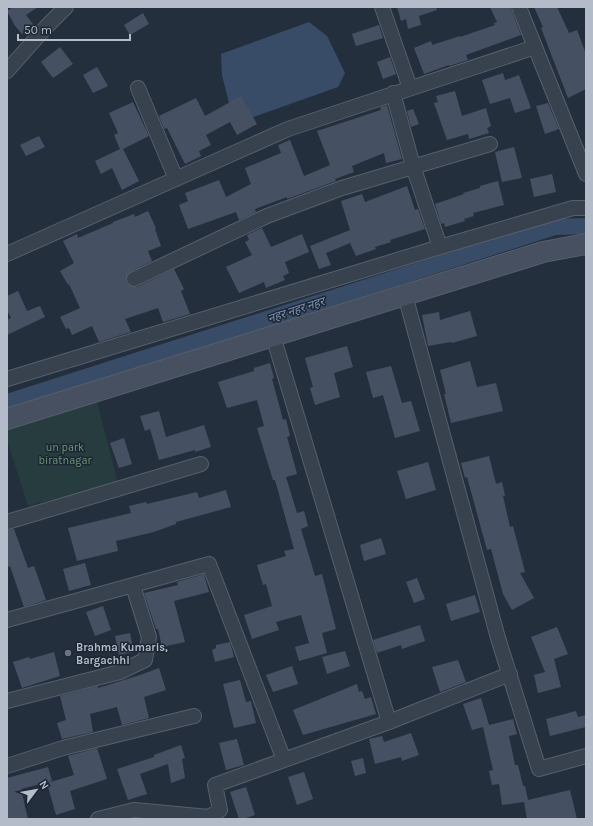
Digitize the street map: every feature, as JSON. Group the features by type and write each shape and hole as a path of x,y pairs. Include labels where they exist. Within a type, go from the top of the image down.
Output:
{"main road":[{"path":"7,419 543,252 586,244"}],"street":[{"path":"7,71 66,7"},
{"path":"382,7 410,88"},
{"path":"519,7 586,174"},
{"path":"7,254 288,129 535,47"},
{"path":"138,88 176,179"},
{"path":"393,93 414,166 440,247"},
{"path":"134,279 267,216 342,188 490,144"},
{"path":"7,379 440,247 573,208 586,208"},
{"path":"405,295 494,622 539,769 586,756"},
{"path":"273,336 389,722"},
{"path":"7,522 201,464"},
{"path":"7,620 209,564 284,760"},
{"path":"7,701 120,672 145,660 149,637 133,586"},
{"path":"98,819 134,810 208,817 220,810 215,785 389,722 510,674"},
{"path":"7,766 63,748 194,716"}],"green space":[{"name":"un park biratnagar","path":"97,402 118,483 28,506 7,440 7,427"}],"water":[{"path":"309,22 327,36 345,73 338,87 245,120 231,111 222,75 221,54"}],"building":[{"path":"13,7 38,7 26,15 33,24 22,34 15,26 7,11"},
{"path":"397,7 436,7 437,10 419,16 421,25 408,29 406,19 401,21"},
{"path":"490,7 510,7 521,35 466,55 468,60 424,74 414,48 431,41 432,45 495,25 494,23 497,22"},
{"path":"534,7 557,7 569,33 577,30 586,54 586,89 568,98 541,28 543,27"},
{"path":"143,13 149,24 130,35 124,25"},
{"path":"379,25 383,38 356,46 352,34"},
{"path":"60,47 73,64 53,78 41,62"},
{"path":"390,57 396,74 383,79 377,62"},
{"path":"97,67 108,86 93,93 83,75"},
{"path":"503,73 505,80 519,75 531,108 515,113 510,98 490,104 482,80"},
{"path":"455,91 462,116 486,108 491,126 487,128 489,133 469,139 468,134 447,140 434,103 438,102 436,96"},
{"path":"241,96 257,124 237,135 230,122 206,135 211,145 199,151 201,156 185,164 167,128 164,129 159,116 196,98 205,116"},
{"path":"133,102 149,136 123,149 139,181 122,190 112,168 101,174 95,161 120,149 114,135 118,133 109,113"},
{"path":"548,103 559,129 545,134 536,106"},
{"path":"387,105 402,159 386,163 384,153 352,166 354,172 335,179 336,181 255,209 256,212 239,220 236,212 188,229 179,205 188,201 185,193 219,180 226,197 251,184 245,168 281,153 278,145 290,140 304,176 330,165 317,131 381,110 380,107"},
{"path":"413,109 419,124 411,127 407,111"},
{"path":"39,136 45,147 26,156 20,145"},
{"path":"514,147 522,178 502,182 495,152"},
{"path":"552,174 556,192 534,197 530,179"},
{"path":"498,181 504,205 473,213 474,216 464,219 465,221 445,227 444,223 441,224 435,204 480,188 480,186"},
{"path":"407,186 415,210 418,209 425,229 390,240 391,242 375,247 376,249 356,256 350,243 326,253 331,265 319,269 310,246 350,230 341,201 362,194 365,202"},
{"path":"148,211 156,228 155,229 161,246 148,251 152,261 130,272 126,278 126,282 130,286 137,287 174,269 184,289 181,291 190,314 163,322 158,308 125,319 131,332 99,342 92,326 72,335 69,328 66,329 60,317 80,308 69,284 68,285 60,271 74,263 63,241 77,234 78,238 113,222 134,214 135,217"},
{"path":"262,228 271,247 302,234 309,252 285,262 289,273 283,276 285,280 266,288 264,282 239,293 226,267 252,255 245,242 249,240 247,235"},
{"path":"18,291 27,311 40,306 45,317 7,335 7,320 11,318 7,310 7,296"},
{"path":"470,311 477,336 452,343 428,346 422,315 439,312 440,320"},
{"path":"347,346 353,367 334,373 340,397 315,405 310,388 313,387 305,358"},
{"path":"470,361 477,387 496,383 503,411 451,423 440,370"},
{"path":"270,363 274,378 272,379 283,420 286,419 290,436 287,437 297,474 286,477 297,513 304,511 308,526 301,529 315,576 322,574 336,629 322,633 327,653 299,661 295,647 309,643 301,615 276,622 279,630 252,639 244,615 272,606 266,584 263,585 257,565 286,556 284,551 294,549 275,480 273,480 257,428 264,426 257,400 227,408 218,382 254,371 254,368"},
{"path":"391,366 402,403 411,401 420,431 395,438 383,395 373,398 366,372"},
{"path":"159,411 166,437 204,425 211,447 159,460 150,429 145,431 140,416"},
{"path":"124,438 132,464 119,468 110,443"},
{"path":"489,456 496,484 502,482 505,496 503,496 510,527 513,526 525,572 520,573 534,598 512,610 503,594 491,549 487,550 467,477 465,478 461,463"},
{"path":"428,462 436,490 406,499 397,471"},
{"path":"226,490 231,507 176,522 176,524 154,532 116,541 118,551 77,561 68,528 131,513 129,506 146,502 147,504 197,492 199,498"},
{"path":"14,529 28,568 34,566 46,600 24,607 10,566 7,567 7,530"},
{"path":"381,538 386,554 364,561 360,545"},
{"path":"85,563 91,585 69,591 63,569"},
{"path":"204,574 209,592 174,601 185,642 162,647 158,629 156,629 144,593 178,585 177,582"},
{"path":"417,578 425,599 414,603 406,582"},
{"path":"475,595 480,612 451,621 446,604"},
{"path":"103,606 111,630 95,636 86,612"},
{"path":"420,625 425,641 402,649 401,645 377,653 373,640"},
{"path":"557,627 568,654 554,659 561,687 538,693 534,675 545,672 531,637"},
{"path":"130,633 134,652 119,655 115,636"},
{"path":"230,642 234,657 215,662 212,650 216,648 216,645"},
{"path":"345,651 350,666 327,674 322,657"},
{"path":"54,652 60,676 22,688 13,662"},
{"path":"458,660 466,682 440,692 432,667"},
{"path":"292,666 298,684 273,692 266,675"},
{"path":"159,668 166,690 144,697 149,718 122,725 117,707 90,714 93,732 62,739 57,723 66,720 60,696 98,686 98,688"},
{"path":"240,680 246,702 251,701 256,723 234,728 223,684"},
{"path":"357,684 359,692 362,691 365,699 371,697 376,714 303,735 293,710"},
{"path":"481,698 489,725 513,719 517,734 509,736 515,765 518,765 528,800 570,790 577,819 527,819 524,802 502,805 499,784 492,785 489,771 493,770 483,727 472,730 463,704"},
{"path":"576,711 578,717 586,715 586,727 550,736 546,719"},
{"path":"411,733 419,755 402,761 401,757 375,764 369,739 382,736 384,742"},
{"path":"237,739 244,765 226,770 219,743"},
{"path":"181,745 185,758 182,759 185,778 171,783 168,764 140,774 147,794 128,800 117,769 154,757 154,755"},
{"path":"97,748 107,779 70,791 75,809 56,815 47,783 74,775 68,756"},
{"path":"363,758 366,773 355,776 351,761"},
{"path":"48,767 52,781 21,789 28,819 7,819 7,778"},
{"path":"304,772 313,799 297,805 288,777"},
{"path":"246,787 255,815 239,819 230,792"}],"waterway":[{"name":"नहर नहर नहर","path":"7,402 555,227 586,226"}],"place":[{"name":"Brahma Kumaris, Bargachhi","path":"68,653"}]}
